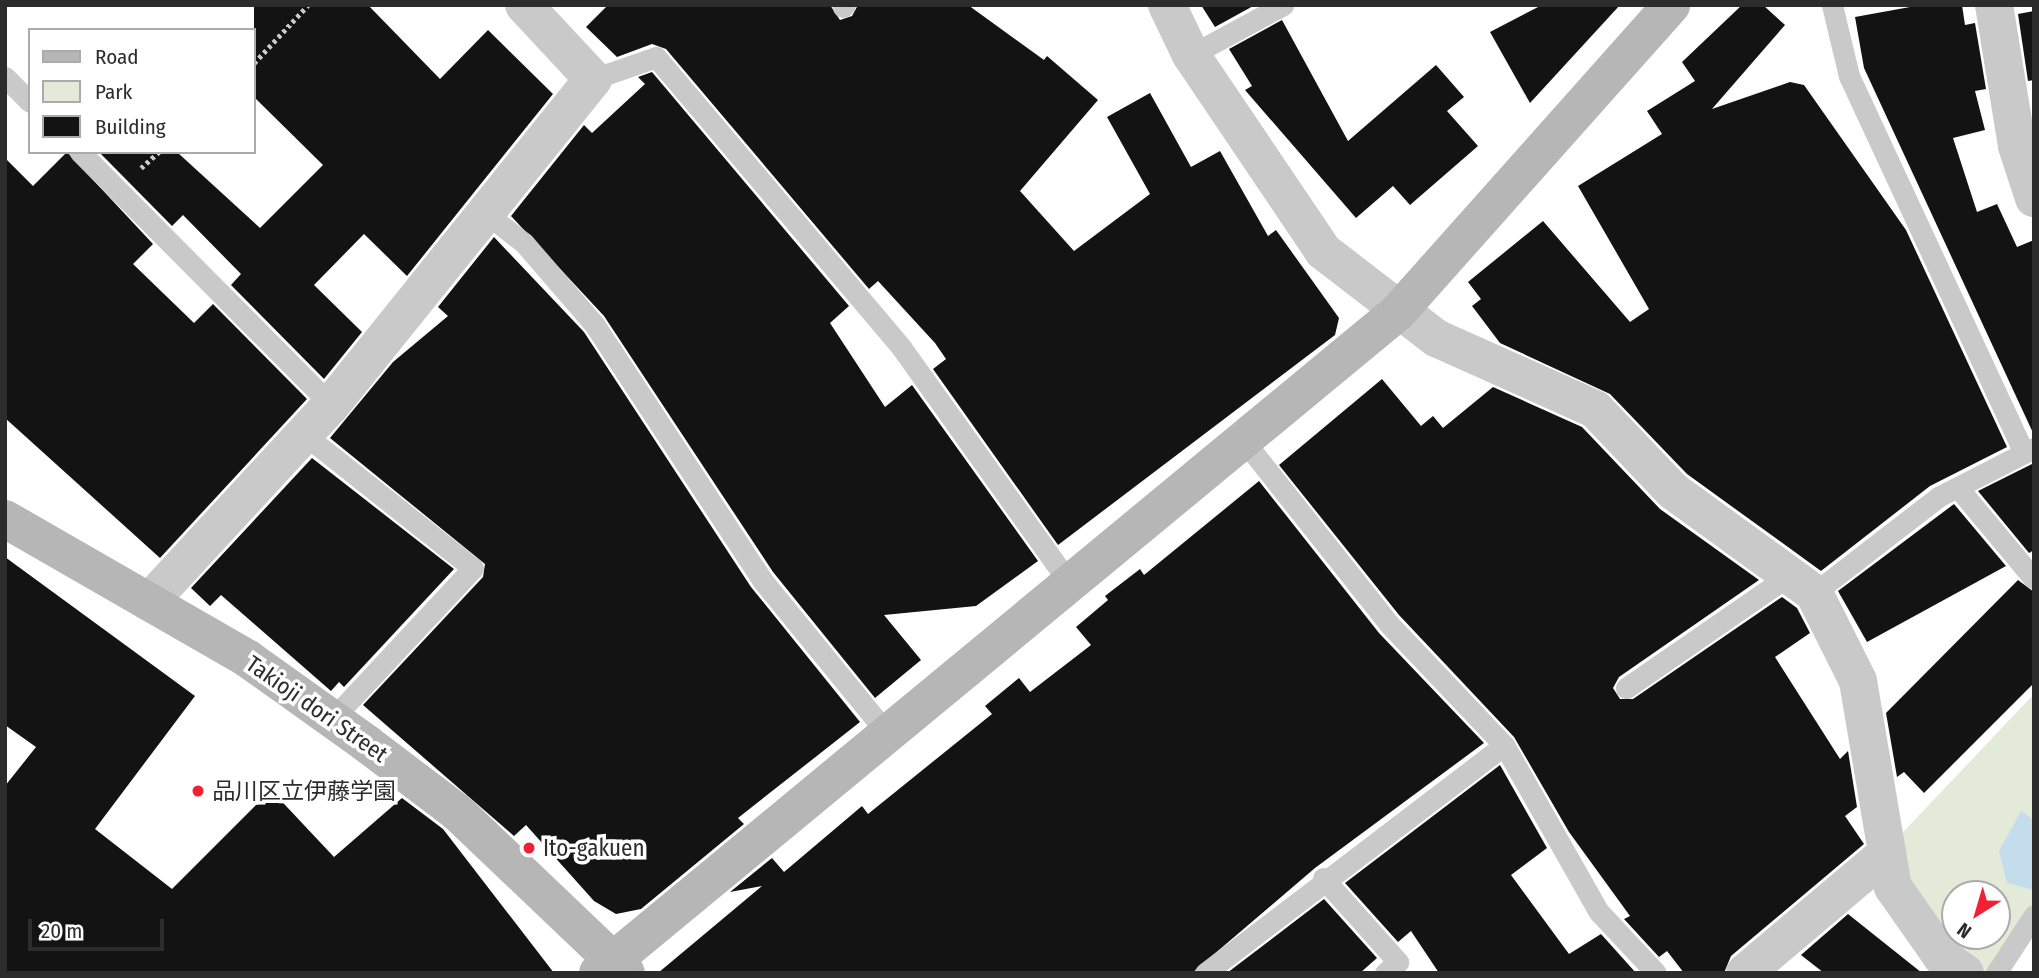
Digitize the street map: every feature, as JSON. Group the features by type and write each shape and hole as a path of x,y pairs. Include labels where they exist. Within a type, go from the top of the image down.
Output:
{"street":[{"path":"149,602 331,405 488,215 593,79 524,5"},
{"path":"1167,5 1191,55 1323,251 1397,313 1436,338 1595,409 1673,491 1802,584 1858,681 1893,887 1946,968"},
{"path":"613,969 1068,581 1397,313 1671,5"},
{"path":"1994,5 2017,146 2034,198"},
{"name":"Takioji dori Street","path":"5,519 149,602 332,719 457,812 613,969"},
{"path":"1745,973 1887,853"}],"lane":[{"path":"1191,55 1283,5"},
{"path":"1626,688 1802,584 1938,497 1959,489 2028,449 1849,76 1832,5"},
{"path":"593,79 656,57 901,347 1068,581"},
{"path":"5,77 28,100"},
{"path":"82,154 331,405"},
{"path":"488,215 524,243 594,324 762,580 887,733"},
{"path":"305,435 473,568 332,719"},
{"path":"1244,440 1389,624 1504,745 1599,912 1656,973"},
{"path":"1959,489 2034,579"},
{"path":"1205,973 1324,878 1504,745"},
{"path":"1324,878 1398,962 1385,973"},
{"path":"1996,973 2034,915"}],"path":[{"path":"256,60 308,5"}],"green space":[{"path":"2034,694 2034,910 2011,948 2011,880 1941,880 1941,935 1887,849"},
{"path":"1951,950 2010,950 1996,973 1965,973"}],"water":[{"path":"2021,811 2034,820 2034,890 2011,884 2011,880 2006,880 1999,851"}],"building":[{"path":"254,5 368,5 440,79 488,30 553,94 407,276 364,234 314,285 362,332 324,379 231,285 241,274 183,215 172,226 101,154 179,154 260,228 323,165 256,99"},
{"path":"608,5 830,5 840,20 852,16 858,5 968,5 1044,60 1047,56 1098,100 1020,191 1074,251 1150,194 1107,117 1150,93 1191,167 1220,151 1268,236 1276,230 1339,318 1335,335 1058,545 933,369 946,359 935,343 878,281 869,289 666,49 652,44 617,57 586,27"},
{"path":"1201,5 1255,5 1215,27"},
{"path":"1542,5 1620,5 1530,103 1490,32"},
{"path":"1742,5 1763,5 1785,25 1712,109 1790,82 1804,85 1906,230 2007,447 1930,486 1821,571 1687,474 1610,394 1500,343 1472,306 1481,299 1468,282 1543,221 1630,322 1649,309 1578,186 1662,134 1647,111 1695,81 1682,62"},
{"path":"1921,5 1962,5 1965,25 1975,23 1986,89 1975,91 1985,130 1953,138 1977,212 1997,204 2017,247 2034,240 2034,435 1864,68 1855,17"},
{"path":"2034,11 2034,80 2028,81 2018,14"},
{"path":"1282,20 1348,141 1436,65 1464,97 1447,111 1478,146 1410,205 1393,186 1356,218 1245,90 1252,86 1229,49"},
{"path":"652,72 849,306 830,323 885,407 912,385 1038,561 976,606 884,615 921,660 875,698 773,572 604,316 511,216 584,125 592,133 645,84 638,77"},
{"path":"65,154 69,154 153,244 133,264 194,323 213,304 307,399 160,558 5,418 5,158 33,186"},
{"path":"494,237 584,332 751,587 860,722 738,818 744,824 641,909 616,914 594,901 526,825 514,836 363,705 483,577 485,564 330,438 393,362 448,316 438,307"},
{"path":"1382,379 1421,426 1433,416 1443,428 1493,387 1582,427 1660,509 1759,580 1619,677 1613,688 1620,699 1633,699 1782,597 1797,608 1810,633 1775,657 1840,759 1848,751 1857,807 1845,816 1864,844 1731,956 1724,973 1684,973 1667,951 1659,957 1624,919 1630,916 1569,832 1514,737 1399,615 1279,465"},
{"path":"312,458 454,569 344,687 339,682 331,691 221,595 210,606 191,588"},
{"path":"2034,463 2034,550 2029,553 1978,491"},
{"path":"1259,481 1379,633 1484,743 1315,868 1192,973 658,973 762,886 730,892 772,858 784,872 862,806 868,814 992,714 985,706 1019,678 1030,692 1091,645 1076,627 1108,600 1105,596 1140,569 1144,575"},
{"path":"1954,504 2006,566 1867,642 1838,591"},
{"path":"5,557 195,696 95,829 172,889 271,790 334,857 402,798 443,829 554,973 5,973 5,786 36,747 5,725"},
{"path":"2018,580 2034,592 2034,683 1924,793 1904,772 1897,777 1886,713"},
{"path":"1500,765 1547,848 1511,875 1569,954 1601,934 1636,973 1439,973 1411,931 1398,942 1345,883"},
{"path":"1324,899 1377,958 1360,973 1227,973"},
{"path":"1848,914 1922,973 1824,973 1801,955"}],"place":[{"name":"品川区立伊藤学園","path":"198,791"},
{"name":"Ito-gakuen","path":"529,848"}]}
